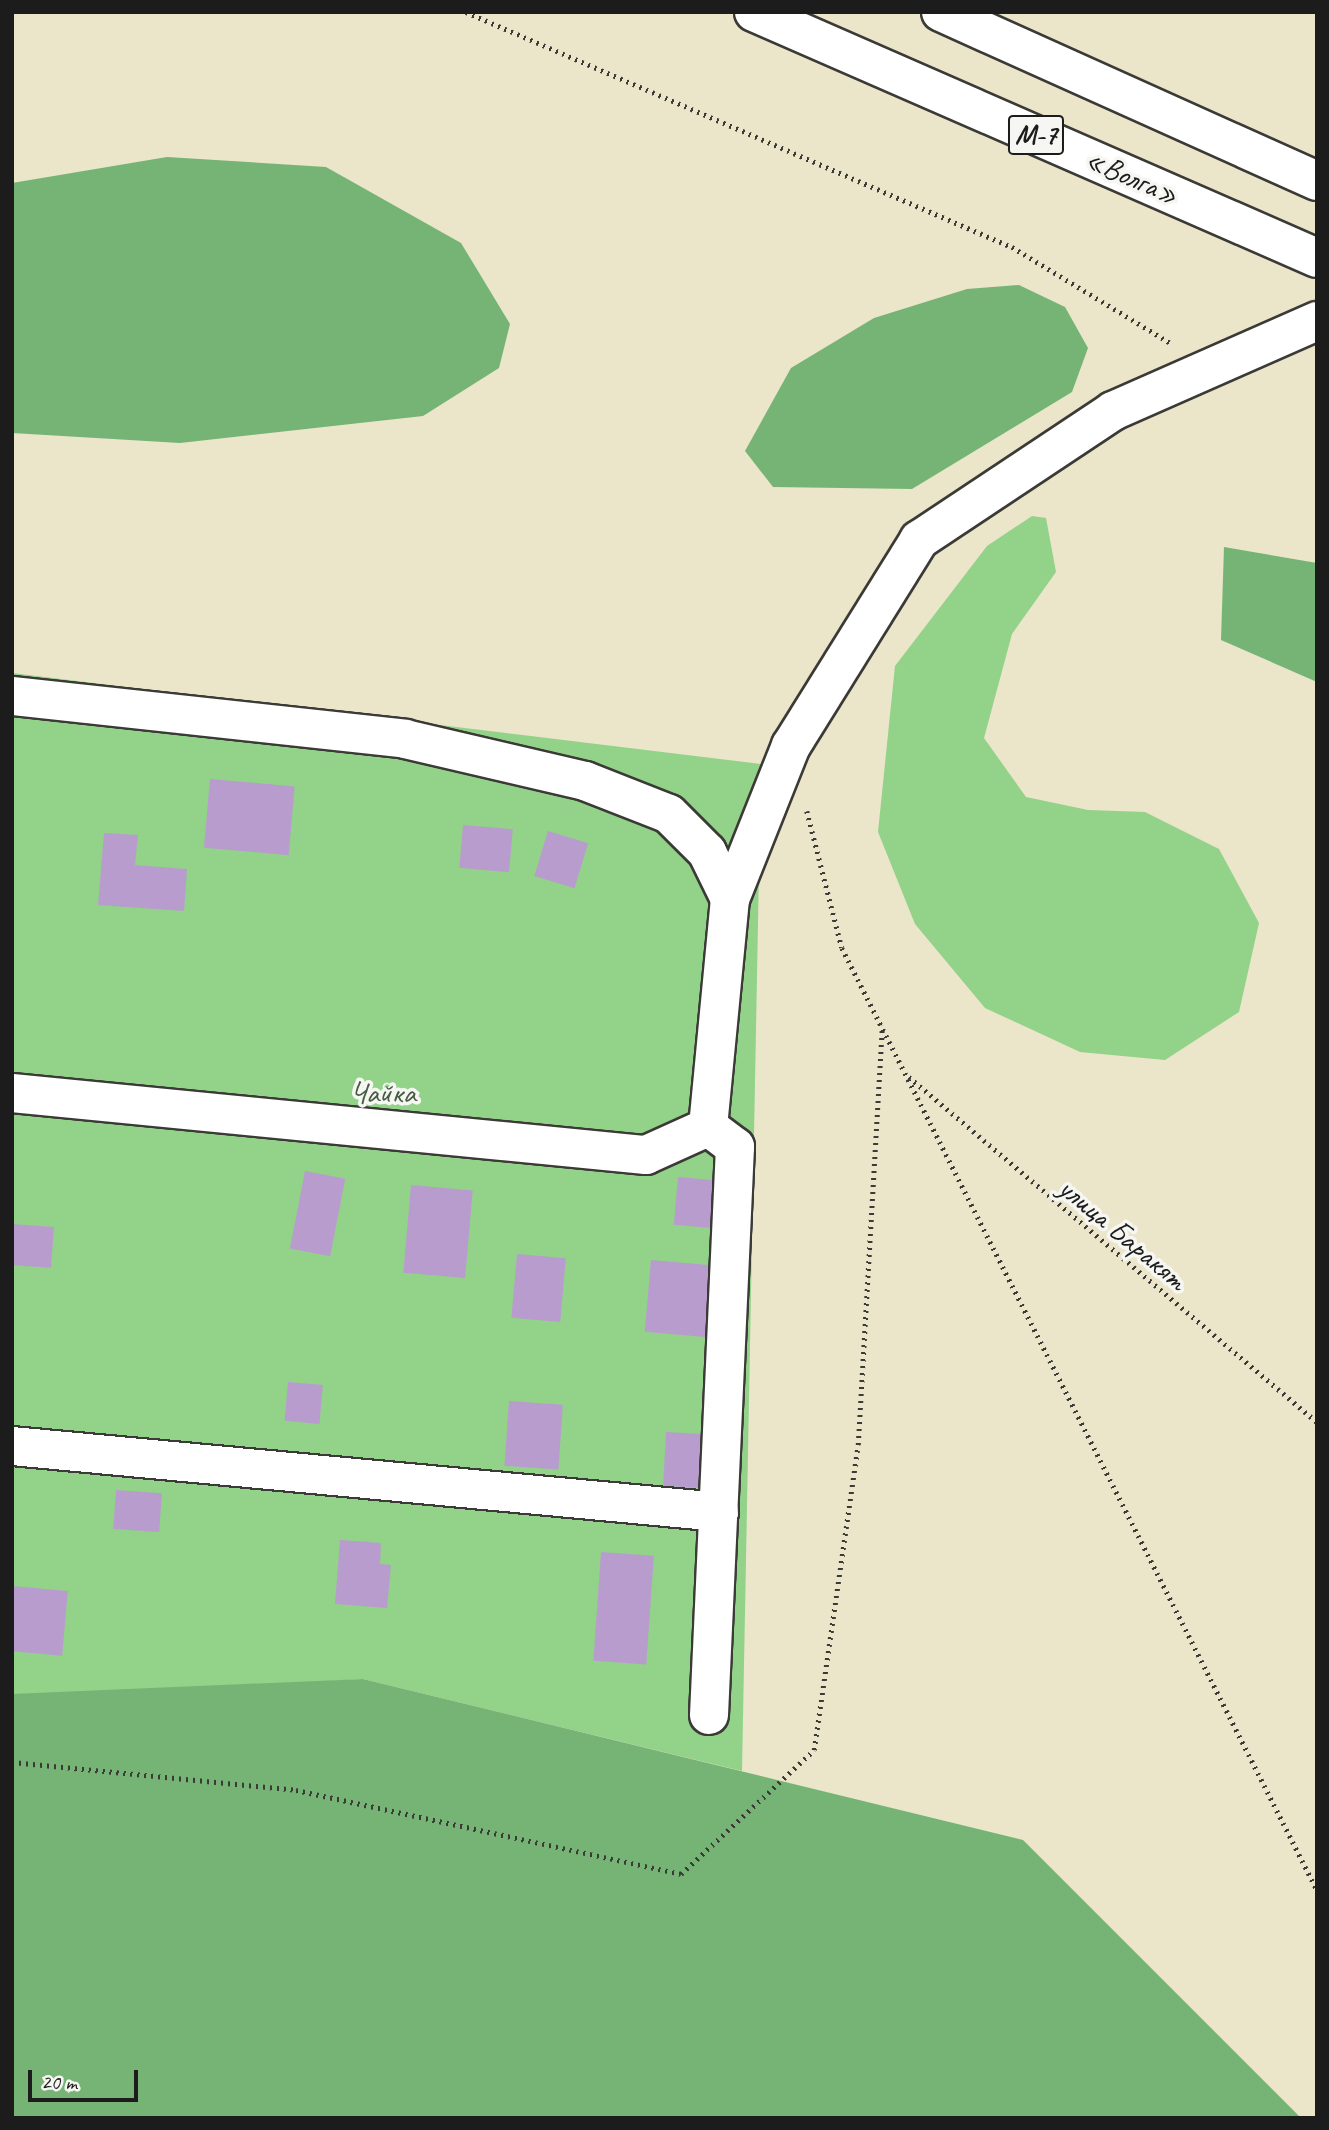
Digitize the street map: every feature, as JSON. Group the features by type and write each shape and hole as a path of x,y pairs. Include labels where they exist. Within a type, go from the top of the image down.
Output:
{"main road":[{"name":"«Волга»","path":"754,12 1317,258"},
{"name":"М-7","path":"941,12 1317,181"},
{"path":"708,1126 730,899 791,746 919,540 1114,411 1317,321"},
{"path":"12,696 405,739 585,780 669,814 707,852 730,899"},
{"path":"12,1093 646,1155 708,1126"},
{"path":"708,1126 735,1147 709,1715"},
{"path":"12,1446 719,1513"}],"path":[{"path":"466,12 1012,247 1212,368"},
{"path":"791,746 842,948 1317,1890"},
{"path":"12,1762 296,1790 681,1874 814,1750 858,1445 882,1026"},
{"name":"улица Баракят","path":"906,1074 1317,1422"}],"green space":[{"path":"167,157 326,167 461,243 510,324 499,368 423,416 180,443 12,433 12,183"},
{"path":"1019,285 1065,307 1088,348 1072,392 912,489 773,487 745,451 791,368 874,318 967,289"},
{"path":"1032,516 1046,518 1056,572 1012,634 984,738 1026,797 1088,810 1145,812 1219,849 1259,923 1239,1012 1165,1060 1080,1052 985,1008 915,924 878,832 895,666 987,546"},
{"path":"1224,547 1317,563 1317,682 1221,640"},
{"name":"Чайка","path":"12,673 761,764 742,1771 363,1679 12,1700"},
{"path":"363,1679 1023,1840 1301,2118 12,2118 12,1694"}],"building":[{"path":"210,779 295,786 289,855 204,848"},
{"path":"463,825 513,829 509,872 459,868"},
{"path":"548,831 588,843 574,888 534,876"},
{"path":"104,833 138,835 135,865 187,869 184,911 98,905"},
{"path":"305,1171 345,1179 330,1256 290,1249"},
{"path":"678,1177 724,1181 720,1229 674,1225"},
{"path":"411,1185 473,1190 465,1278 403,1273"},
{"path":"12,1224 54,1227 51,1268 12,1265"},
{"path":"517,1254 566,1258 560,1322 511,1318"},
{"path":"651,1260 714,1265 707,1337 645,1332"},
{"path":"288,1382 323,1385 319,1424 285,1421"},
{"path":"509,1401 563,1405 558,1470 504,1466"},
{"path":"666,1432 702,1434 699,1488 663,1486"},
{"path":"116,1490 162,1493 159,1532 113,1529"},
{"path":"340,1540 381,1543 380,1564 391,1565 387,1608 335,1604"},
{"path":"601,1552 654,1556 646,1664 593,1661"},
{"path":"12,1586 68,1591 62,1656 12,1651"}]}
